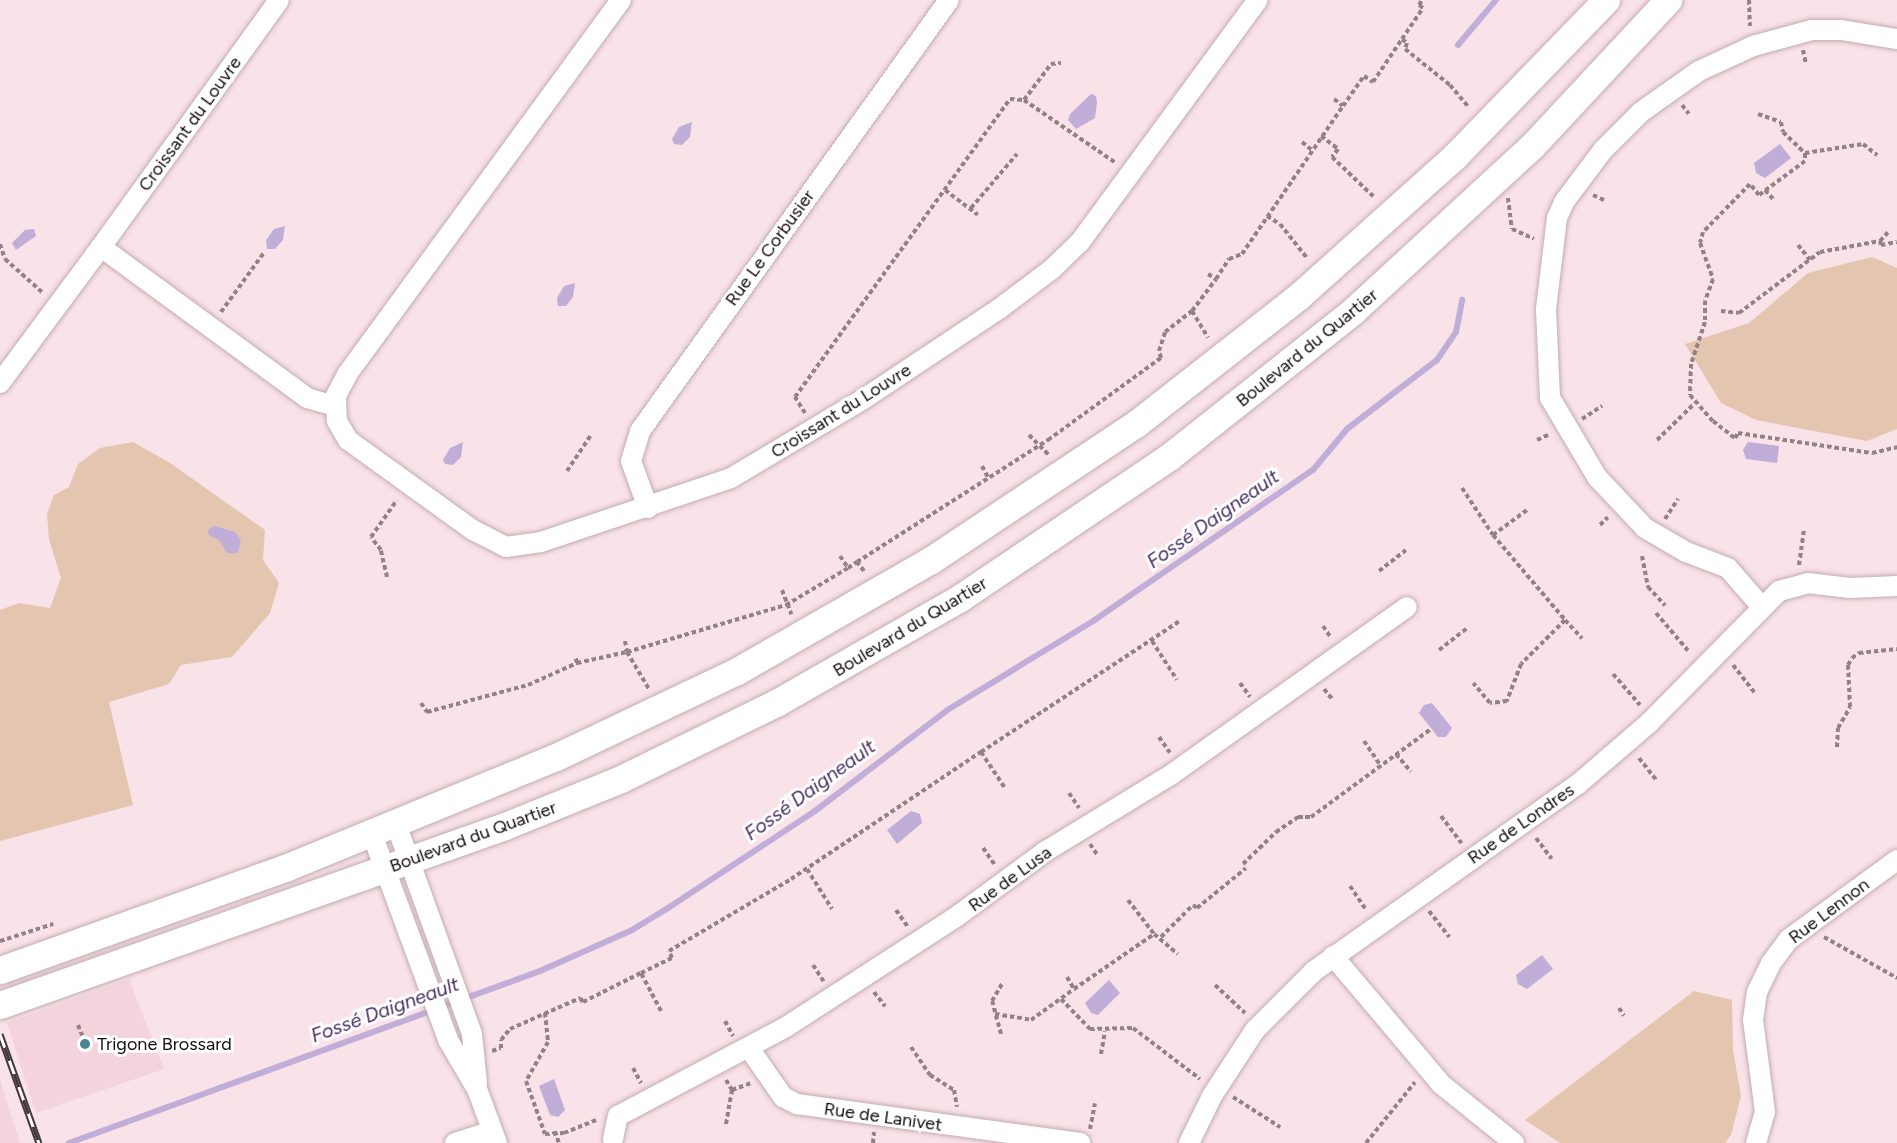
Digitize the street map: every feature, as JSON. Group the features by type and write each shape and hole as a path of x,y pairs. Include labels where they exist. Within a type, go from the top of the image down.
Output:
{"main road":[{"path":"0,970 384,829 584,745 737,670 892,584 1052,482 1191,382 1333,267 1455,156 1606,0"},
{"name":"Boulevard du Quartier","path":"0,1005 565,803 742,720 892,639 1100,507 1254,392 1404,267 1532,146 1668,0"}],"street":[{"name":"Croissant du Louvre","path":"0,383 279,0"},
{"path":"101,247 307,398 335,406 348,373 621,0"},
{"name":"Rue Le Corbusier","path":"648,508 631,461 640,431 949,0"},
{"name":"Croissant du Louvre","path":"335,406 348,440 499,545 512,548 541,542 648,508 740,473 957,339 1068,255 1258,0"},
{"path":"1761,606 1728,568 1686,552 1645,528 1583,456 1550,398 1546,309 1552,246 1564,202 1622,131 1699,71 1756,45 1812,30 1897,39"},
{"name":"Rue de Londres","path":"1189,1143 1212,1096 1255,1030 1333,956 1525,824 1627,742 1761,606 1794,585 1897,586"},
{"name":"Rue de Lusa","path":"614,1139 618,1116 749,1048 956,917 1046,851 1172,774 1407,607"},
{"path":"384,829 397,864 441,948 472,1034 477,1089 494,1137 455,1143"},
{"name":"Rue Lennon","path":"1755,1143 1765,1112 1753,1020 1757,992 1771,963 1789,939 1804,926 1897,861"},
{"path":"397,864 418,956 448,1040 475,1055"},
{"path":"1333,956 1427,1067 1470,1111 1514,1143"},
{"name":"Rue de Lanivet","path":"749,1048 783,1097 797,1104 956,1127 1085,1138"}],"path":[{"path":"421,703 427,712 528,685 578,663 627,652 786,605 1037,447 1161,358 1159,351 1165,332 1192,311 1229,259 1242,254 1364,76 1373,82 1423,8 1419,5 1422,0"},
{"path":"1749,0 1756,45"},
{"path":"1402,39 1407,43 1405,49 1450,85 1470,108"},
{"path":"1024,100 1051,64 1061,63"},
{"path":"808,417 795,397 1010,99 1024,100 1131,173"},
{"path":"1334,99 1343,106"},
{"path":"1462,116 1478,100"},
{"path":"1758,114 1781,122 1783,132 1805,153 1805,161 1759,195 1750,184 1703,231 1700,243 1713,279 1689,374 1690,395 1695,403 1735,438 1738,433 1872,453 1897,447"},
{"path":"1321,136 1338,149 1332,157 1375,198"},
{"path":"1302,142 1312,150"},
{"path":"1805,153 1863,144 1877,155"},
{"path":"971,208 1017,154"},
{"path":"945,190 978,215"},
{"path":"1367,205 1383,190"},
{"path":"1765,190 1774,200"},
{"path":"1508,196 1512,229 1552,246"},
{"path":"1267,216 1280,224 1306,258"},
{"path":"1721,310 1739,313 1820,252 1880,241 1888,232"},
{"path":"1880,241 1881,245 1897,242"},
{"path":"0,244 5,260 57,305"},
{"path":"1798,245 1810,260"},
{"path":"1299,265 1315,251"},
{"path":"210,327 263,254"},
{"path":"1208,274 1216,279"},
{"path":"1192,311 1209,339"},
{"path":"1200,346 1217,332"},
{"path":"1658,440 1695,403"},
{"path":"567,471 591,435"},
{"path":"1029,435 1037,447 1050,456"},
{"path":"1041,461 1059,449"},
{"path":"982,466 989,479"},
{"path":"1461,488 1493,536 1582,638"},
{"path":"387,577 381,550 370,537 401,494"},
{"path":"1493,536 1527,510"},
{"path":"1799,565 1804,528"},
{"path":"1379,571 1406,550"},
{"path":"840,556 848,568"},
{"path":"1642,556 1648,587 1665,605"},
{"path":"856,562 865,573"},
{"path":"856,578 874,567"},
{"path":"782,590 786,605 792,615"},
{"path":"782,621 801,610"},
{"path":"1656,613 1690,653"},
{"path":"1473,683 1490,703 1507,701 1521,664 1564,620"},
{"path":"475,1055 501,1048 501,1040 510,1029 580,998 583,1002 672,958 669,951 807,869 1180,621"},
{"path":"1439,650 1468,627"},
{"path":"625,641 627,652 649,689"},
{"path":"1152,641 1177,680"},
{"path":"1720,648 1755,693"},
{"path":"1838,747 1838,728 1850,707 1848,665 1852,658 1860,653 1897,649"},
{"path":"575,656 578,663"},
{"path":"1613,674 1640,705"},
{"path":"640,694 659,685"},
{"path":"1161,937 1193,905 1197,908 1245,866 1276,832 1298,817 1311,817 1431,729"},
{"path":"1364,741 1381,766"},
{"path":"1627,742 1657,781"},
{"path":"981,752 1005,788"},
{"path":"1396,754 1411,772"},
{"path":"1441,816 1461,843"},
{"path":"1525,824 1552,859"},
{"path":"807,869 832,909"},
{"path":"1350,886 1365,908"},
{"path":"1418,896 1449,937"},
{"path":"1128,900 1154,934 1161,937 1178,954"},
{"path":"1804,926 1897,978"},
{"path":"995,1014 1031,1020 1154,934"},
{"path":"641,973 661,1011"},
{"path":"1067,978 1074,989"},
{"path":"1001,1034 995,1014 993,995 1002,984"},
{"path":"1215,986 1246,1014"},
{"path":"1061,999 1090,1029 1105,1031 1133,1028 1200,1080"},
{"path":"1618,1008 1624,1016"},
{"path":"545,1013 548,1042 525,1081 545,1134 555,1131 564,1133 603,1118"},
{"path":"78,1025 82,1035"},
{"path":"1101,1054 1105,1031"},
{"path":"911,1047 930,1075 954,1090 956,1127"},
{"path":"717,1064 732,1090 726,1125"},
{"path":"1366,1143 1427,1067"},
{"path":"1233,1097 1280,1127"},
{"path":"1085,1138 1095,1103"},
{"path":"555,1131 559,1143"}],"shaded area":[{"path":"1091,94 1096,96 1097,102 1095,118 1076,129 1068,120 1070,114"},
{"path":"692,122 690,137 682,145 674,144 672,139 679,127"},
{"path":"1780,144 1791,158 1765,178 1756,173 1754,163"},
{"path":"285,226 283,240 275,249 267,249 266,240 274,229"},
{"path":"34,229 36,236 16,250 12,243 25,230"},
{"path":"1872,257 1897,268 1897,429 1867,441 1756,420 1721,403 1685,344 1749,323 1808,273"},
{"path":"575,283 573,297 566,306 558,306 557,298 564,286"},
{"path":"133,442 170,463 265,530 263,560 279,583 270,613 232,657 181,665 169,684 109,702 133,805 0,841 0,610 19,603 50,608 61,578 49,539 47,514 54,495 69,487 78,464 100,448"},
{"path":"463,442 461,457 453,465 445,464 443,460 450,448"},
{"path":"1748,442 1779,446 1777,463 1746,459 1743,450"},
{"path":"215,526 235,532 241,540 238,553 227,553 219,540 210,536 207,530"},
{"path":"1432,703 1452,728 1446,737 1438,737 1419,713 1424,705"},
{"path":"911,811 920,814 922,823 897,844 887,830"},
{"path":"1542,955 1553,969 1527,989 1518,984 1516,975"},
{"path":"129,979 164,1069 36,1113 7,1023"},
{"path":"1109,980 1120,993 1098,1015 1091,1013 1085,1003"},
{"path":"1694,991 1732,1000 1733,1050 1741,1096 1731,1135 1725,1143 1560,1143 1525,1120"},
{"path":"554,1079 565,1110 558,1117 550,1115 539,1086"},
{"path":"0,1080 20,1143 0,1143"}],"waterway":[{"name":"Fossé Daigneault","path":"1458,45 1496,0"},
{"name":"Fossé Daigneault","path":"69,1143 540,971 632,930 815,811 949,709 1093,621 1313,470 1347,429 1437,360 1456,332 1462,300"}],"railway":[{"path":"0,1034 39,1143"}],"place":[{"name":"Trigone Brossard","path":"85,1044"}]}
